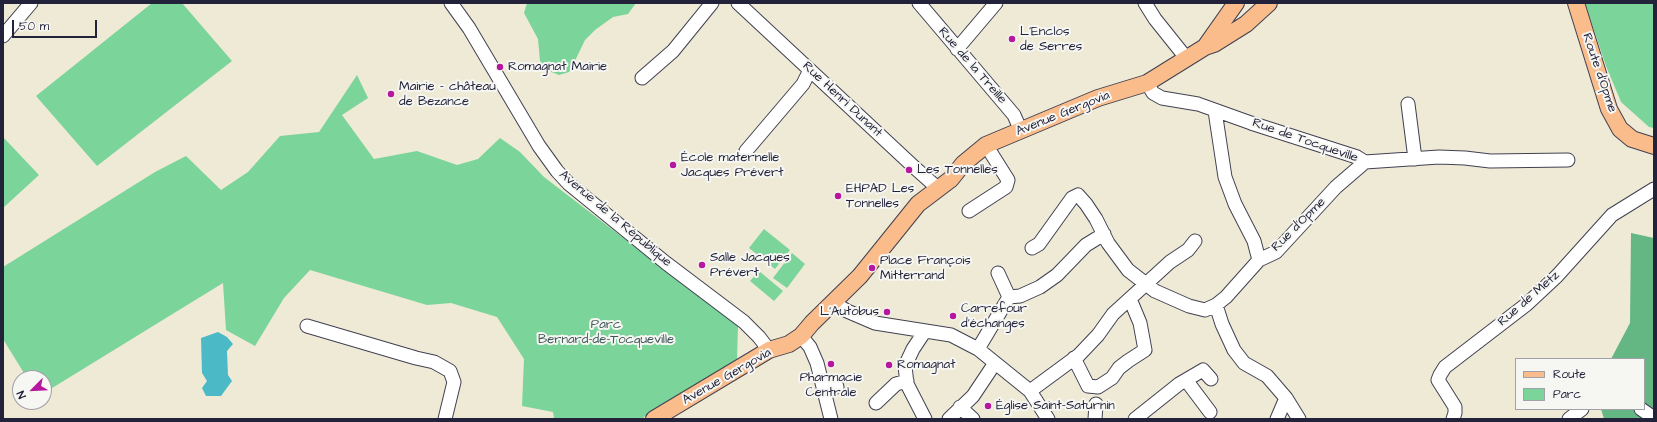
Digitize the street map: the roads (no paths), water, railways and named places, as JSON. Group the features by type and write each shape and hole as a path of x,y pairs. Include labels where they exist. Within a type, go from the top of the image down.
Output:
{"main road":[{"name":"Avenue Gergovia","path":"935,191 951,179 963,164 986,145 1098,98 1147,84 1205,47 1214,44 1246,24 1269,3"},
{"name":"Route d'Opme","path":"1576,3 1609,109 1620,129 1632,139 1654,146"},
{"name":"Avenue Gergovia","path":"1205,47 1234,6"},
{"path":"1234,6 1234,16 1246,24"},
{"path":"834,303 860,276 918,204 935,191"},
{"name":"Avenue Gergovia","path":"654,419 769,350 789,344 801,336 812,323 834,303"}],"street":[{"path":"3,36 31,3"},
{"path":"642,78 673,51 712,3"},
{"name":"Rue de la Treille","path":"918,3 1014,115 1021,131"},
{"path":"957,49 996,3"},
{"path":"1145,3 1155,19 1187,59"},
{"name":"Avenue de la République","path":"457,4 469,28 539,146 557,171 570,184 666,263 744,322 769,350"},
{"name":"Rue Henri Dunant","path":"745,5 810,70 933,184 935,191"},
{"path":"746,151 803,84 810,70"},
{"name":"Rue de Tocqueville","path":"1147,84 1153,92 1162,98 1198,104 1309,142 1357,156 1365,162 1439,157 1490,161 1568,160"},
{"path":"1408,104 1415,159"},
{"path":"1215,111 1224,177 1235,204 1254,241 1259,260"},
{"path":"969,211 1006,187 1008,180 986,145"},
{"name":"Rue d'Opme","path":"1216,305 1226,297 1259,260 1276,252 1336,187 1365,162"},
{"name":"Rue de Metz","path":"1453,419 1455,407 1438,380 1445,367 1527,304 1557,276 1612,215 1654,188"},
{"path":"1032,248 1040,244 1072,198 1078,195 1086,204 1108,243 1128,270 1155,291 1189,306 1205,310 1216,305 1225,331 1234,350 1244,363 1267,376 1286,398 1299,419"},
{"path":"1009,297 1020,296 1057,275 1086,245 1104,234"},
{"path":"1030,391 1079,355 1098,335 1113,314 1170,262 1188,250 1195,241"},
{"path":"998,273 1009,297"},
{"path":"978,349 1009,297"},
{"path":"1074,358 1088,386 1098,388 1112,378 1119,368 1128,360 1145,350 1140,323 1130,299"},
{"path":"834,303 847,311 875,323 951,335 978,349 1030,391 1048,419"},
{"path":"308,326 434,362 450,371 454,382 445,419"},
{"path":"925,331 905,366 907,382 925,419"},
{"path":"801,336 810,347 817,363 831,419"},
{"path":"949,419 973,396 995,363"},
{"path":"1136,419 1183,382 1203,370 1211,379"},
{"path":"822,380 836,384 837,387"},
{"path":"876,402 896,384 907,382"},
{"path":"1183,382 1210,412"},
{"path":"1277,419 1286,398"},
{"path":"1095,419 1096,404"},
{"path":"960,407 973,419"},
{"path":"1569,419 1581,410"},
{"path":"1642,410 1654,418"}],"water":[{"path":"218,332 227,337 233,344 227,351 228,375 232,381 221,396 206,396 202,388 207,381 202,373 201,338"}],"place":[{"name":"L'Enclos de Serres","path":"1012,39"},
{"name":"Romagnat Mairie","path":"500,67"},
{"name":"Mairie - château de Bezance","path":"391,94"},
{"name":"École maternelle Jacques Prévert","path":"673,165"},
{"name":"Les Tonnelles","path":"909,170"},
{"name":"EHPAD Les Tonnelles","path":"838,196"},
{"name":"Salle Jacques Prévert","path":"702,265"},
{"name":"Place François Mitterrand","path":"872,268"},
{"name":"L'Autobus","path":"887,312"},
{"name":"Carrefour d'échanges","path":"953,316"},
{"name":"Pharmacie Centrale","path":"831,364"},
{"name":"Romagnat","path":"889,365"},
{"name":"Église Saint-Saturnin","path":"988,406"}],"park label":[{"name":"Parc Bernard-de-Tocqueville","path":"606,332"}]}
